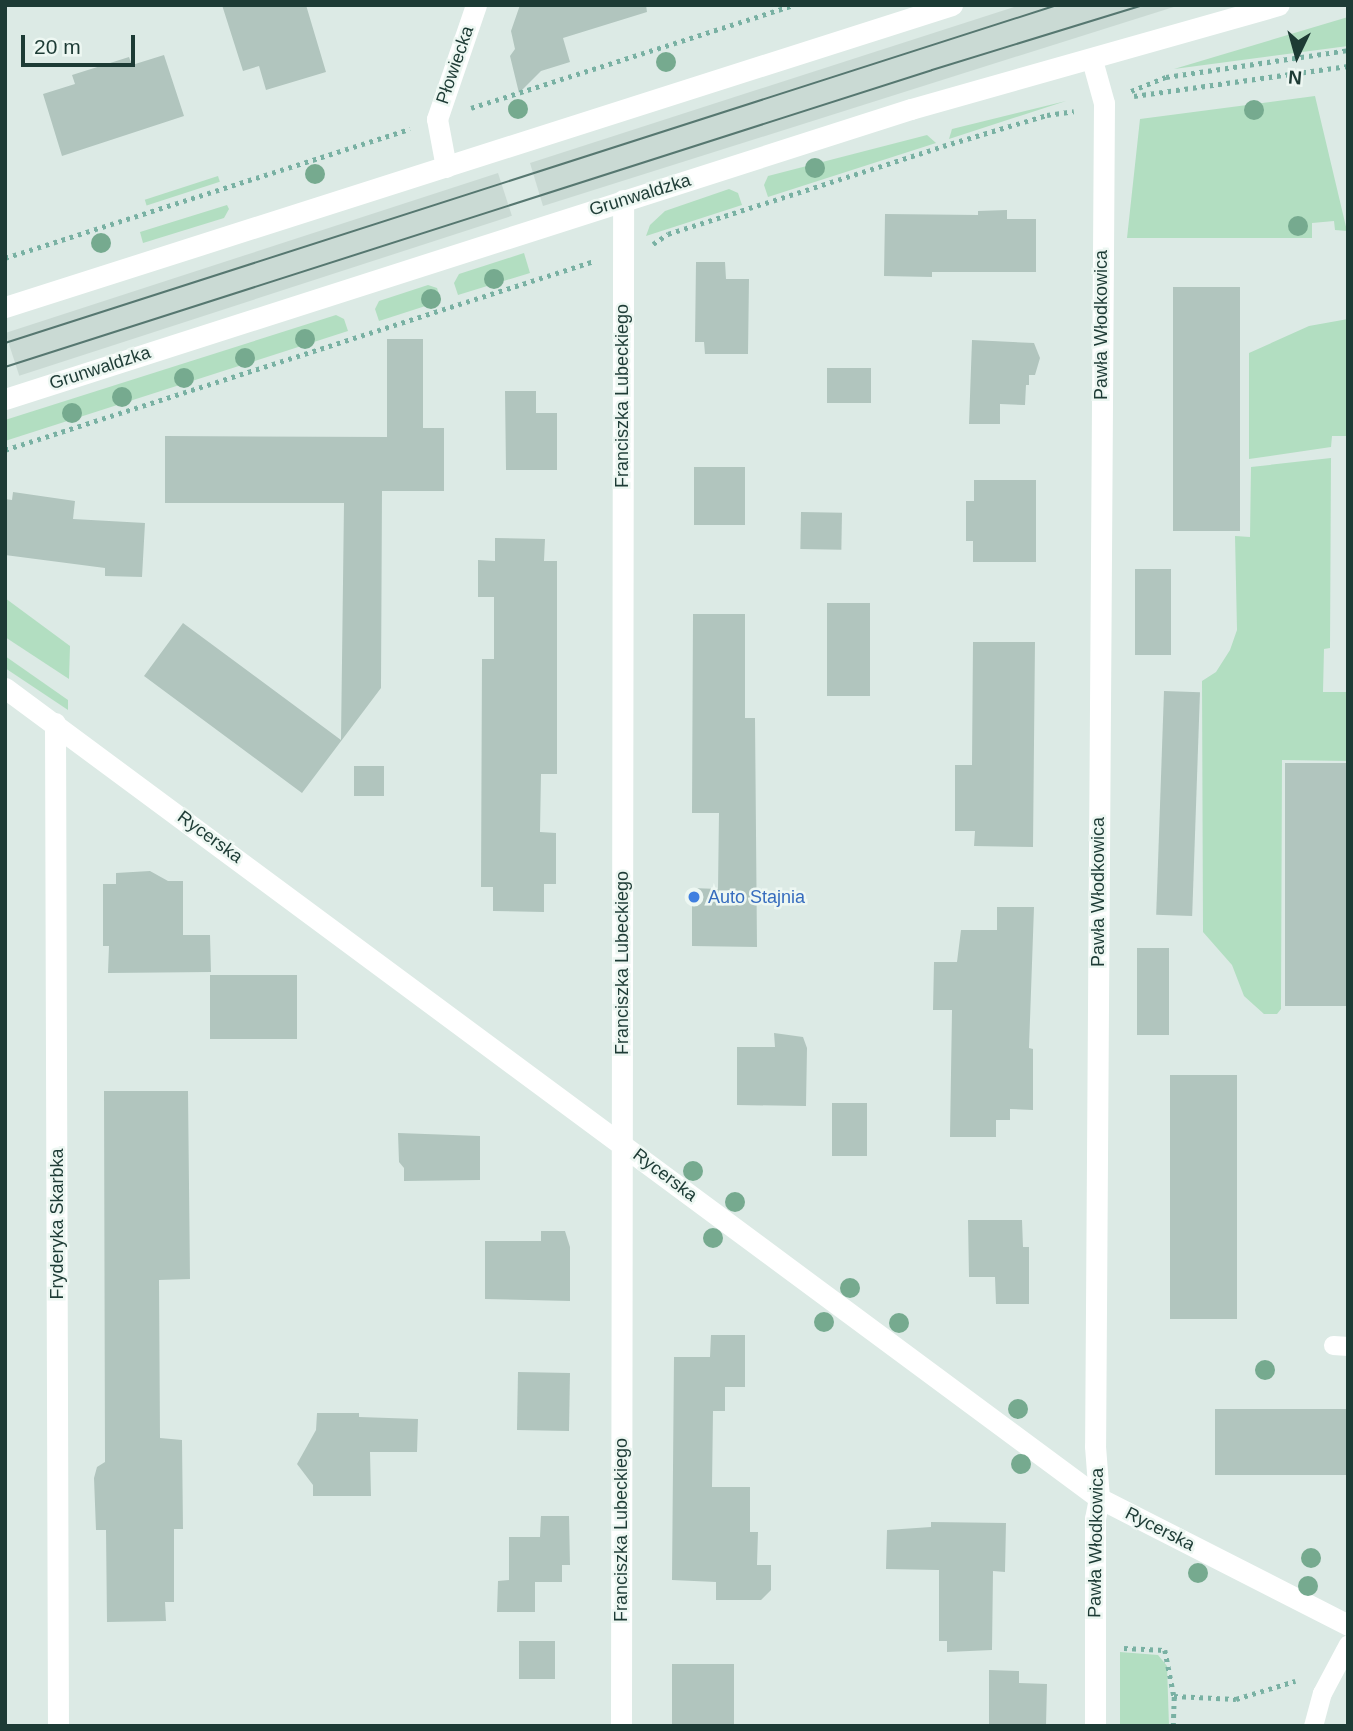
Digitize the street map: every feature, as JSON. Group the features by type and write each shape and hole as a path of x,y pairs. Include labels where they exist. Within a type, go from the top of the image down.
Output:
{"street":[{"name":"Płowiecka","path":"446,167 437,119 476,5"},
{"path":"5,307 952,5"},
{"name":"Grunwaldzka","path":"5,399 623,200 809,144 911,108 1092,60 1279,5"},
{"name":"Pawła Włodkowica","path":"1092,60 1104,103 1095,1446 1099,1498 1095,1518 1095,1726"},
{"name":"Franciszka Lubeckiego","path":"621,1726 623,200"},
{"name":"Rycerska","path":"5,688 1099,1498 1348,1625"},
{"name":"Fryderyka Skarbka","path":"55,723 58,1726"}],"lane":[{"path":"1312,1726 1322,1693 1348,1644"}],"path":[{"path":"469,109 794,5"},
{"path":"1104,103 1166,77 1348,50"},
{"path":"5,450 654,243 668,234 943,146 1047,116 1154,92 1348,66"},
{"path":"5,258 417,126"},
{"path":"1116,1648 1165,1650 1174,1696 1173,1726"},
{"path":"1174,1696 1236,1699 1335,1669"}],"shaded area":[{"path":"1020,5 1180,5 543,206 530,163"},
{"path":"498,173 512,216 19,376 5,333"}],"green space":[{"path":"1348,17 1348,46 1174,69"},
{"path":"1315,96 1347,231 1335,230 1334,221 1312,223 1312,238 1127,238 1140,119"},
{"path":"1066,101 949,139 952,129"},
{"path":"927,135 936,143 768,197 764,185 768,176"},
{"path":"218,176 220,182 147,206 145,200"},
{"path":"729,189 738,193 742,205 646,236 650,225 665,211"},
{"path":"227,205 229,209 224,218 143,243 140,232"},
{"path":"524,253 530,273 458,295 454,283 459,274"},
{"path":"428,285 437,288 441,301 379,321 375,309 379,301"},
{"path":"336,315 344,319 348,331 5,441 5,420"},
{"path":"1348,319 1348,436 1332,436 1331,447 1249,459 1249,353 1309,326"},
{"path":"1331,458 1330,648 1324,649 1323,692 1348,692 1348,761 1282,760 1281,1009 1277,1014 1264,1014 1244,996 1232,965 1203,932 1202,681 1216,672 1230,650 1237,630 1235,536 1250,537 1251,467"},
{"path":"5,598 70,646 69,679 5,637"},
{"path":"5,656 68,700 68,710 5,668"},
{"path":"1120,1652 1158,1655 1167,1666 1169,1726 1120,1726"}],"building":[{"path":"222,5 306,5 326,72 266,90 259,66 243,71"},
{"path":"520,5 646,5 647,12 563,38 570,62 541,71 519,93 510,56 515,49 511,31"},
{"path":"164,55 184,116 62,156 43,94 75,84 72,75 129,57 132,65"},
{"path":"1007,210 1007,219 1036,219 1036,272 932,272 932,277 884,276 885,214 978,215 978,211"},
{"path":"696,262 725,262 726,279 749,279 748,354 705,354 704,342 695,342"},
{"path":"1173,287 1240,287 1240,531 1173,531"},
{"path":"387,339 423,339 423,428 444,428 444,491 382,491 381,688 302,793 144,676 183,623 341,740 344,503 165,503 165,436 387,437"},
{"path":"972,340 1034,343 1040,358 1035,375 1029,375 1025,405 1000,404 1000,424 969,424"},
{"path":"827,368 871,368 871,403 827,403"},
{"path":"505,391 536,391 536,413 557,413 557,470 506,470"},
{"path":"694,467 745,467 745,525 694,525"},
{"path":"974,480 1036,480 1036,562 973,562 973,541 966,541 966,501 974,501"},
{"path":"13,492 75,501 73,519 145,523 142,577 105,576 105,568 5,555 5,499 12,500"},
{"path":"801,512 842,513 841,550 800,549"},
{"path":"495,538 545,539 544,561 557,561 557,774 541,774 540,832 556,833 556,884 544,884 544,912 493,911 493,887 481,887 482,659 494,659 494,597 478,597 478,560 495,561"},
{"path":"1135,569 1171,569 1171,655 1135,655"},
{"path":"827,603 870,603 870,696 827,696"},
{"path":"693,614 745,614 745,718 755,718 757,947 692,946 692,888 718,889 719,813 692,813"},
{"path":"973,642 1035,642 1033,847 974,846 975,831 955,831 955,765 972,765"},
{"path":"1164,691 1200,692 1192,916 1156,915"},
{"path":"1285,763 1348,763 1348,1006 1285,1006"},
{"path":"354,766 384,766 384,796 354,796"},
{"path":"150,871 168,881 183,881 183,935 210,935 211,972 108,973 109,946 103,946 103,884 116,884 116,873"},
{"path":"997,907 1034,907 1029,1048 1033,1049 1033,1110 1010,1109 1010,1120 996,1120 996,1137 950,1137 952,1010 933,1010 934,962 957,962 961,930 997,930"},
{"path":"1137,948 1169,948 1169,1035 1137,1035"},
{"path":"210,975 297,975 297,1039 210,1039"},
{"path":"774,1033 803,1037 807,1048 806,1106 737,1105 737,1047 775,1047"},
{"path":"1170,1075 1237,1075 1237,1319 1170,1319"},
{"path":"104,1091 188,1091 190,1279 159,1280 160,1438 182,1440 183,1529 174,1529 174,1602 165,1602 166,1621 107,1622 106,1530 96,1530 94,1478 97,1467 105,1462"},
{"path":"832,1103 867,1103 867,1156 832,1156"},
{"path":"398,1133 480,1136 480,1180 404,1181 404,1168 399,1162"},
{"path":"968,1220 1022,1220 1023,1247 1029,1247 1029,1304 996,1304 995,1277 969,1277"},
{"path":"541,1231 565,1231 570,1247 570,1301 485,1299 485,1241 541,1241"},
{"path":"711,1335 745,1335 745,1387 725,1387 725,1411 713,1411 712,1487 750,1487 750,1532 758,1532 757,1565 771,1565 771,1590 761,1600 716,1600 716,1582 672,1580 674,1357 710,1357"},
{"path":"518,1372 570,1373 569,1431 517,1430"},
{"path":"1215,1409 1348,1409 1348,1475 1215,1475"},
{"path":"317,1413 359,1413 359,1417 418,1419 417,1452 370,1452 371,1496 313,1496 313,1485 297,1464 316,1430"},
{"path":"541,1516 569,1516 570,1565 562,1565 562,1582 535,1582 535,1612 497,1612 498,1581 509,1580 509,1537 540,1537"},
{"path":"931,1522 1006,1523 1005,1572 993,1571 992,1650 947,1652 947,1641 939,1641 939,1570 886,1569 887,1530 931,1527"},
{"path":"519,1641 555,1641 555,1679 519,1679"},
{"path":"672,1664 734,1664 734,1726 672,1726"},
{"path":"989,1670 1019,1671 1019,1683 1047,1684 1046,1726 989,1726"}],"tram line":[{"path":"5,343 1057,5"},
{"path":"5,367 1143,5"}],"place":[{"name":"Auto Stajnia","path":"694,897"}]}
